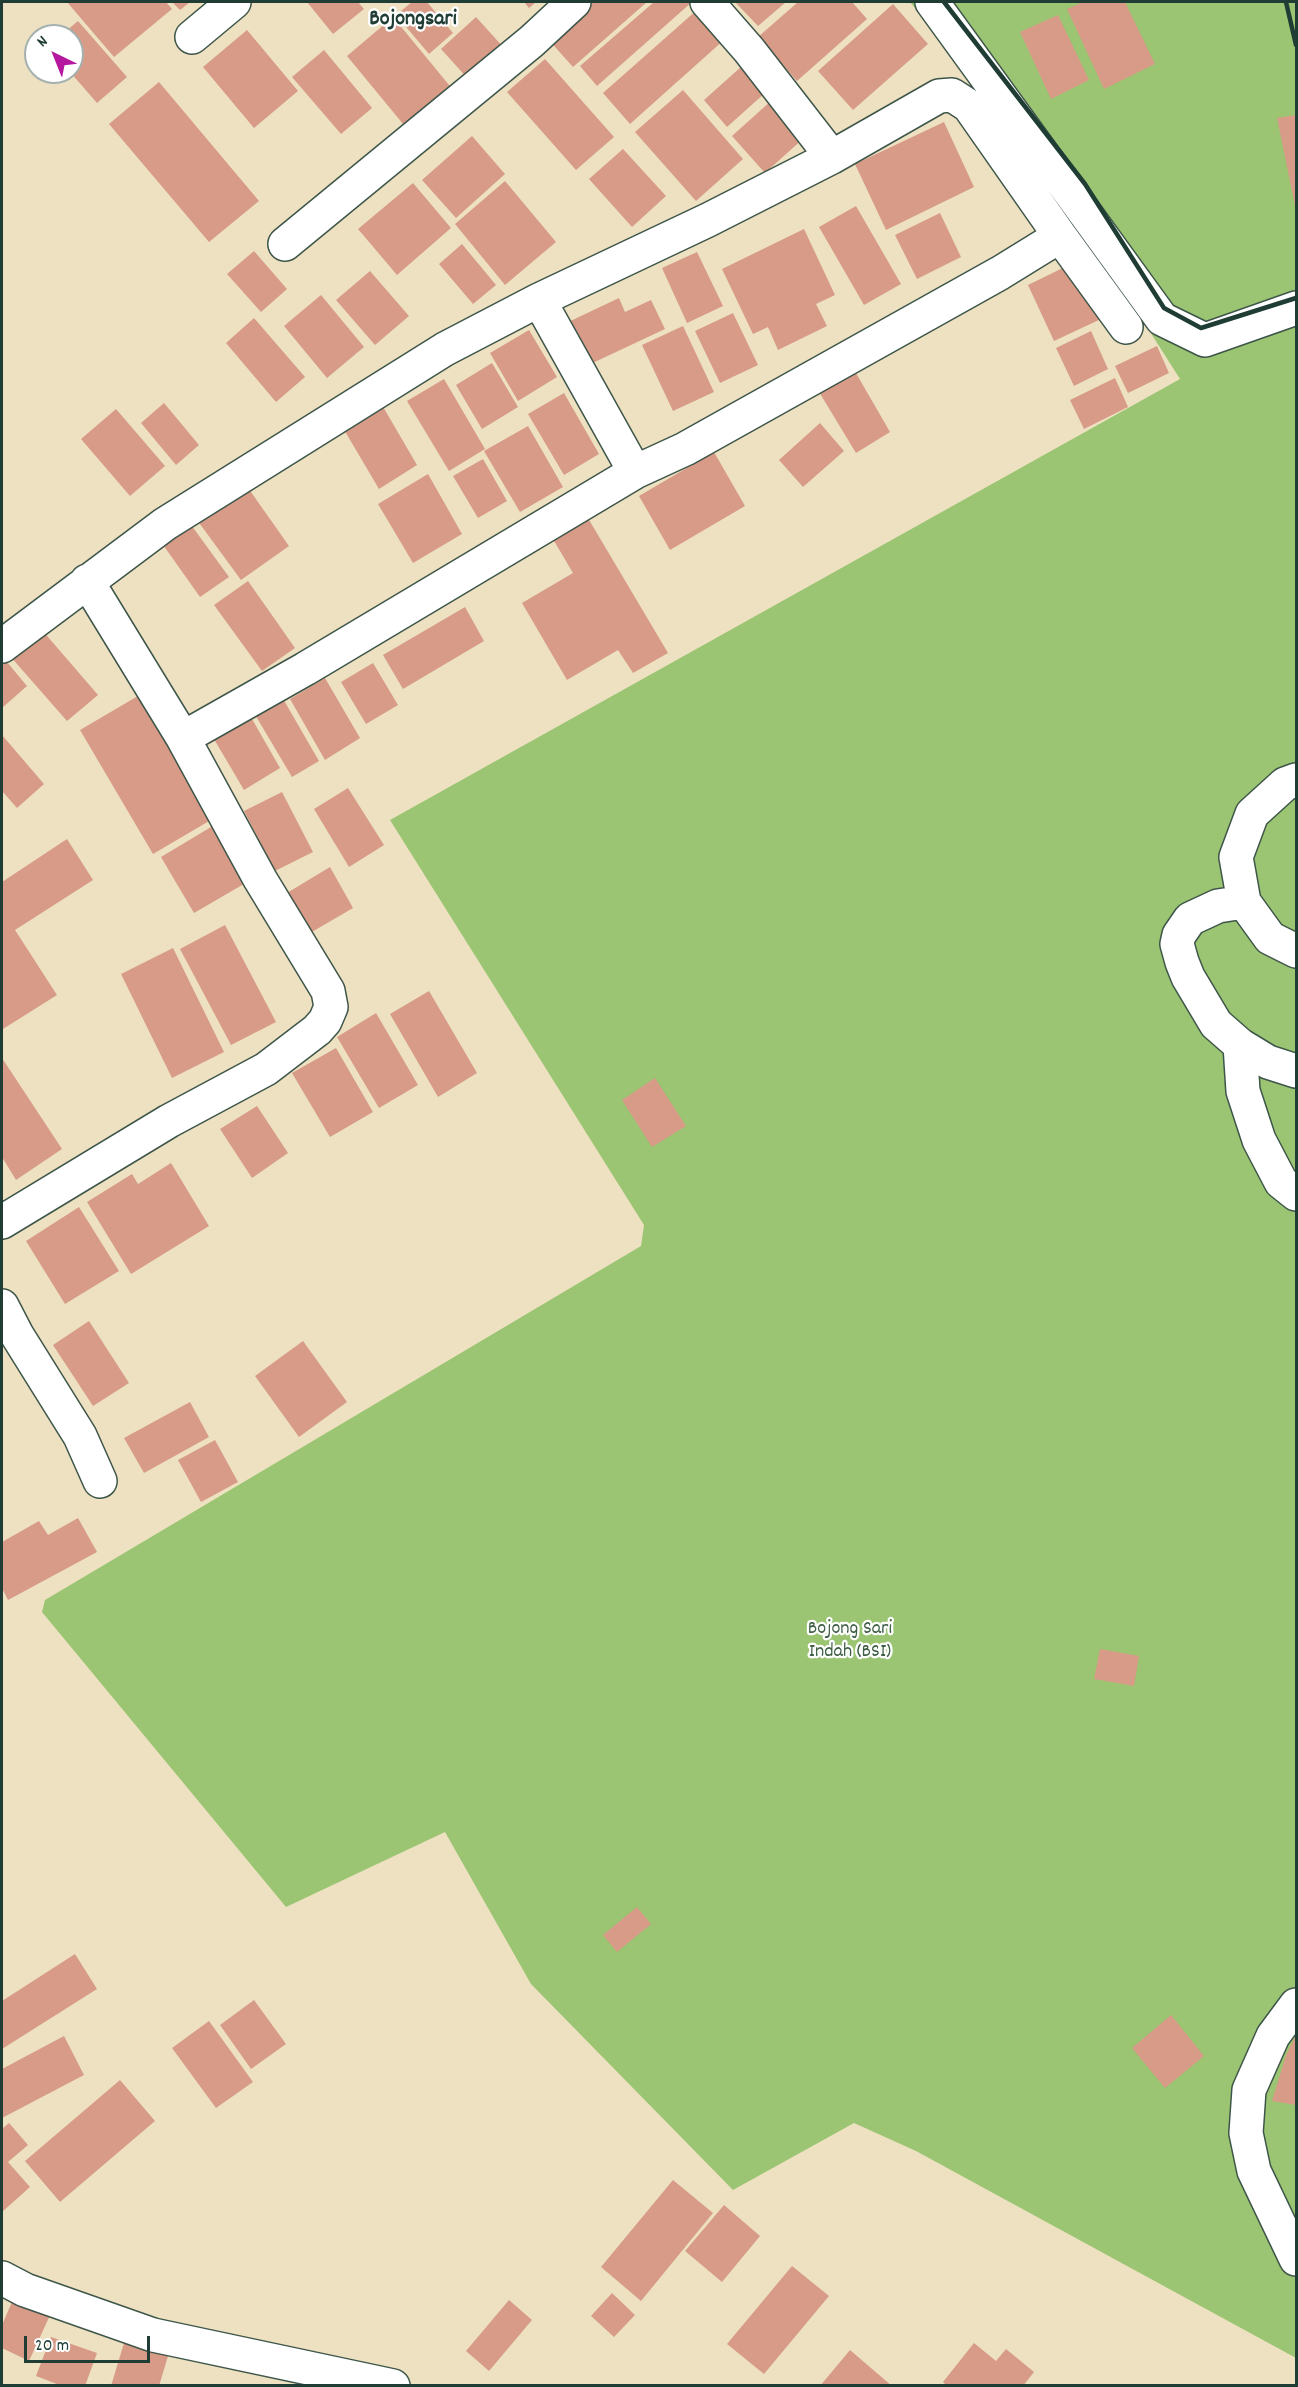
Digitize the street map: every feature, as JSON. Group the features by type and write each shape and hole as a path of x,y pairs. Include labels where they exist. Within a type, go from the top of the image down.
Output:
{"street":[{"path":"192,37 234,2"},
{"path":"285,244 532,40 574,2"},
{"path":"706,2 748,50 832,157"},
{"path":"932,2 1162,319 1205,340 1296,308"},
{"path":"2,646 165,524 445,349 539,300 708,220 832,157 939,96 952,95 969,106 1126,327"},
{"path":"183,738 305,669 635,472 685,449 1000,273 1060,236"},
{"path":"539,300 635,472"},
{"path":"2,1222 169,1121 266,1069 317,1030 331,1007 328,991 260,879 183,738 87,581"},
{"path":"1296,780 1285,784 1252,814 1236,857 1244,902 1270,938 1296,951"},
{"path":"1244,902 1218,906 1190,919 1183,927 1177,944 1188,977 1216,1024 1239,1045 1268,1062 1296,1071"},
{"path":"1239,1045 1243,1091 1259,1140 1281,1182 1296,1194"},
{"path":"2,1306 17,1335 80,1436 100,1481"},
{"path":"1296,2006 1273,2036 1249,2090 1246,2133 1254,2171 1296,2259"},
{"path":"2,2278 25,2290 153,2335 393,2385"}],"green space":[{"name":"Bojong Sari Indah (BSI)","path":"910,2 1296,2 1296,2358 916,2151 854,2123 733,2190 531,1984 445,1832 286,1907 42,1612 45,1600 641,1246 644,1225 390,820 1180,379 1056,184"}],"building":[{"path":"67,2 166,2 172,9 114,57"},
{"path":"172,2 190,2 180,10"},
{"path":"307,2 358,2 364,9 333,34"},
{"path":"412,2 427,2 453,33 429,54 396,15"},
{"path":"524,2 536,2 529,8"},
{"path":"588,2 647,2 573,67 547,38"},
{"path":"654,2 692,2 597,86 580,66"},
{"path":"735,2 786,2 758,26"},
{"path":"798,2 852,2 867,19 797,81 758,37"},
{"path":"1083,2 1125,2 1155,64 1104,89 1067,9"},
{"path":"893,4 928,44 853,110 818,71"},
{"path":"698,9 725,39 630,124 603,93"},
{"path":"1058,15 1089,80 1051,99 1020,32"},
{"path":"393,17 454,91 408,130 347,56"},
{"path":"476,17 504,48 469,80 441,49"},
{"path":"84,28 127,77 97,103 80,84 84,84"},
{"path":"247,30 298,91 254,128 203,67"},
{"path":"324,50 372,108 341,134 292,77"},
{"path":"751,58 774,85 727,127 704,100"},
{"path":"545,59 614,137 576,170 507,92"},
{"path":"159,82 259,201 209,242 109,124"},
{"path":"683,90 743,159 696,201 635,132"},
{"path":"772,100 805,137 765,173 732,136"},
{"path":"1296,115 1296,206 1295,206 1277,118"},
{"path":"944,122 974,187 886,230 855,164"},
{"path":"472,136 505,174 456,218 422,180"},
{"path":"623,149 666,196 632,227 589,179"},
{"path":"505,181 556,242 505,285 455,224"},
{"path":"413,183 451,228 397,275 358,229"},
{"path":"856,206 901,284 864,305 819,227"},
{"path":"940,213 961,257 917,279 895,235"},
{"path":"804,229 835,295 816,304 827,326 778,350 768,327 753,334 722,269"},
{"path":"462,244 496,285 473,304 439,264"},
{"path":"254,251 287,289 261,312 227,274"},
{"path":"697,252 723,306 687,323 662,268"},
{"path":"1075,262 1101,319 1054,341 1028,285"},
{"path":"370,271 409,316 375,345 336,300"},
{"path":"321,295 364,347 327,378 284,326"},
{"path":"619,298 625,312 651,300 665,329 582,368 562,325"},
{"path":"733,313 758,365 720,383 695,331"},
{"path":"254,318 305,377 276,402 226,343"},
{"path":"683,326 714,392 673,411 642,345"},
{"path":"529,330 557,377 518,401 490,353"},
{"path":"1091,331 1108,369 1074,386 1056,348"},
{"path":"1157,346 1169,373 1128,393 1115,366"},
{"path":"849,361 890,432 856,453 813,382"},
{"path":"492,363 518,407 482,429 456,385"},
{"path":"1115,378 1128,407 1084,429 1070,400"},
{"path":"444,379 485,449 449,471 407,401"},
{"path":"564,393 599,454 564,475 528,414"},
{"path":"164,403 199,445 176,465 141,423"},
{"path":"382,405 417,465 379,489 343,428"},
{"path":"116,409 165,466 130,496 81,439"},
{"path":"820,423 844,451 803,487 779,460"},
{"path":"528,426 563,487 520,512 484,451"},
{"path":"714,452 745,506 670,550 639,496"},
{"path":"483,459 507,501 478,518 453,476"},
{"path":"428,474 462,534 413,563 378,504"},
{"path":"246,485 289,546 241,580 197,520"},
{"path":"582,508 668,653 633,673 618,650 567,680 522,603 573,573 547,529"},
{"path":"189,522 229,577 200,597 161,542"},
{"path":"248,581 295,648 262,671 214,605"},
{"path":"465,607 484,641 403,689 383,655"},
{"path":"42,630 98,695 67,721 10,656"},
{"path":"2,656 27,686 2,708"},
{"path":"373,663 398,705 366,724 341,682"},
{"path":"325,678 360,738 325,760 290,699"},
{"path":"143,693 216,817 153,854 80,730"},
{"path":"282,697 319,761 292,777 254,713"},
{"path":"248,712 280,768 244,790 211,734"},
{"path":"2,735 44,784 17,808 2,791"},
{"path":"348,788 384,845 349,867 314,809"},
{"path":"282,792 313,852 275,871 244,811"},
{"path":"216,824 249,881 194,913 161,857"},
{"path":"67,839 93,880 15,930 57,995 3,1029 2,882"},
{"path":"330,867 353,908 305,936 282,896"},
{"path":"225,925 276,1022 231,1045 180,949"},
{"path":"173,948 224,1052 172,1078 121,974"},
{"path":"429,991 477,1073 438,1097 390,1014"},
{"path":"376,1013 418,1085 379,1108 337,1037"},
{"path":"336,1048 373,1112 330,1137 292,1073"},
{"path":"2,1058 62,1149 16,1180 2,1157"},
{"path":"655,1078 686,1126 652,1147 622,1100"},
{"path":"257,1106 288,1153 252,1178 220,1129"},
{"path":"171,1163 209,1226 131,1274 87,1202 132,1174 138,1184"},
{"path":"79,1207 119,1271 65,1304 26,1241"},
{"path":"89,1321 129,1383 93,1406 53,1345"},
{"path":"303,1341 347,1402 299,1437 255,1376"},
{"path":"190,1402 209,1437 144,1473 124,1438"},
{"path":"215,1440 238,1482 201,1502 178,1460"},
{"path":"78,1518 97,1552 8,1600 2,1588 2,1542 39,1521 48,1535"},
{"path":"1100,1649 1139,1656 1134,1686 1094,1679"},
{"path":"637,1907 651,1924 617,1952 603,1935"},
{"path":"75,1954 97,1989 2,2049 2,2001"},
{"path":"254,2000 286,2044 251,2069 220,2025"},
{"path":"1171,2015 1204,2056 1165,2088 1132,2048"},
{"path":"209,2021 253,2082 216,2108 172,2048"},
{"path":"1296,2035 1296,2105 1272,2101 1286,2055"},
{"path":"64,2036 84,2075 2,2118 2,2069"},
{"path":"120,2080 155,2121 60,2202 25,2161"},
{"path":"9,2123 28,2145 8,2162 30,2187 2,2212 2,2129"},
{"path":"673,2180 713,2213 641,2301 601,2267"},
{"path":"724,2205 760,2236 722,2282 685,2251"},
{"path":"792,2266 829,2296 764,2374 727,2344"},
{"path":"612,2293 635,2315 614,2337 591,2316"},
{"path":"15,2295 52,2311 29,2361 2,2348 2,2325"},
{"path":"509,2300 532,2320 489,2371 466,2351"},
{"path":"51,2337 97,2353 85,2386 62,2386 36,2376"},
{"path":"124,2343 168,2356 159,2386 111,2386"},
{"path":"974,2343 996,2361 1006,2349 1034,2372 1023,2386 947,2386 943,2382"},
{"path":"850,2350 892,2386 820,2386"}],"railway":[{"path":"944,2 1085,184 1164,308 1201,328 1296,298"},
{"path":"1286,2 1296,45"}],"district":[{"name":"Bojongsari","path":"413,21"}]}
